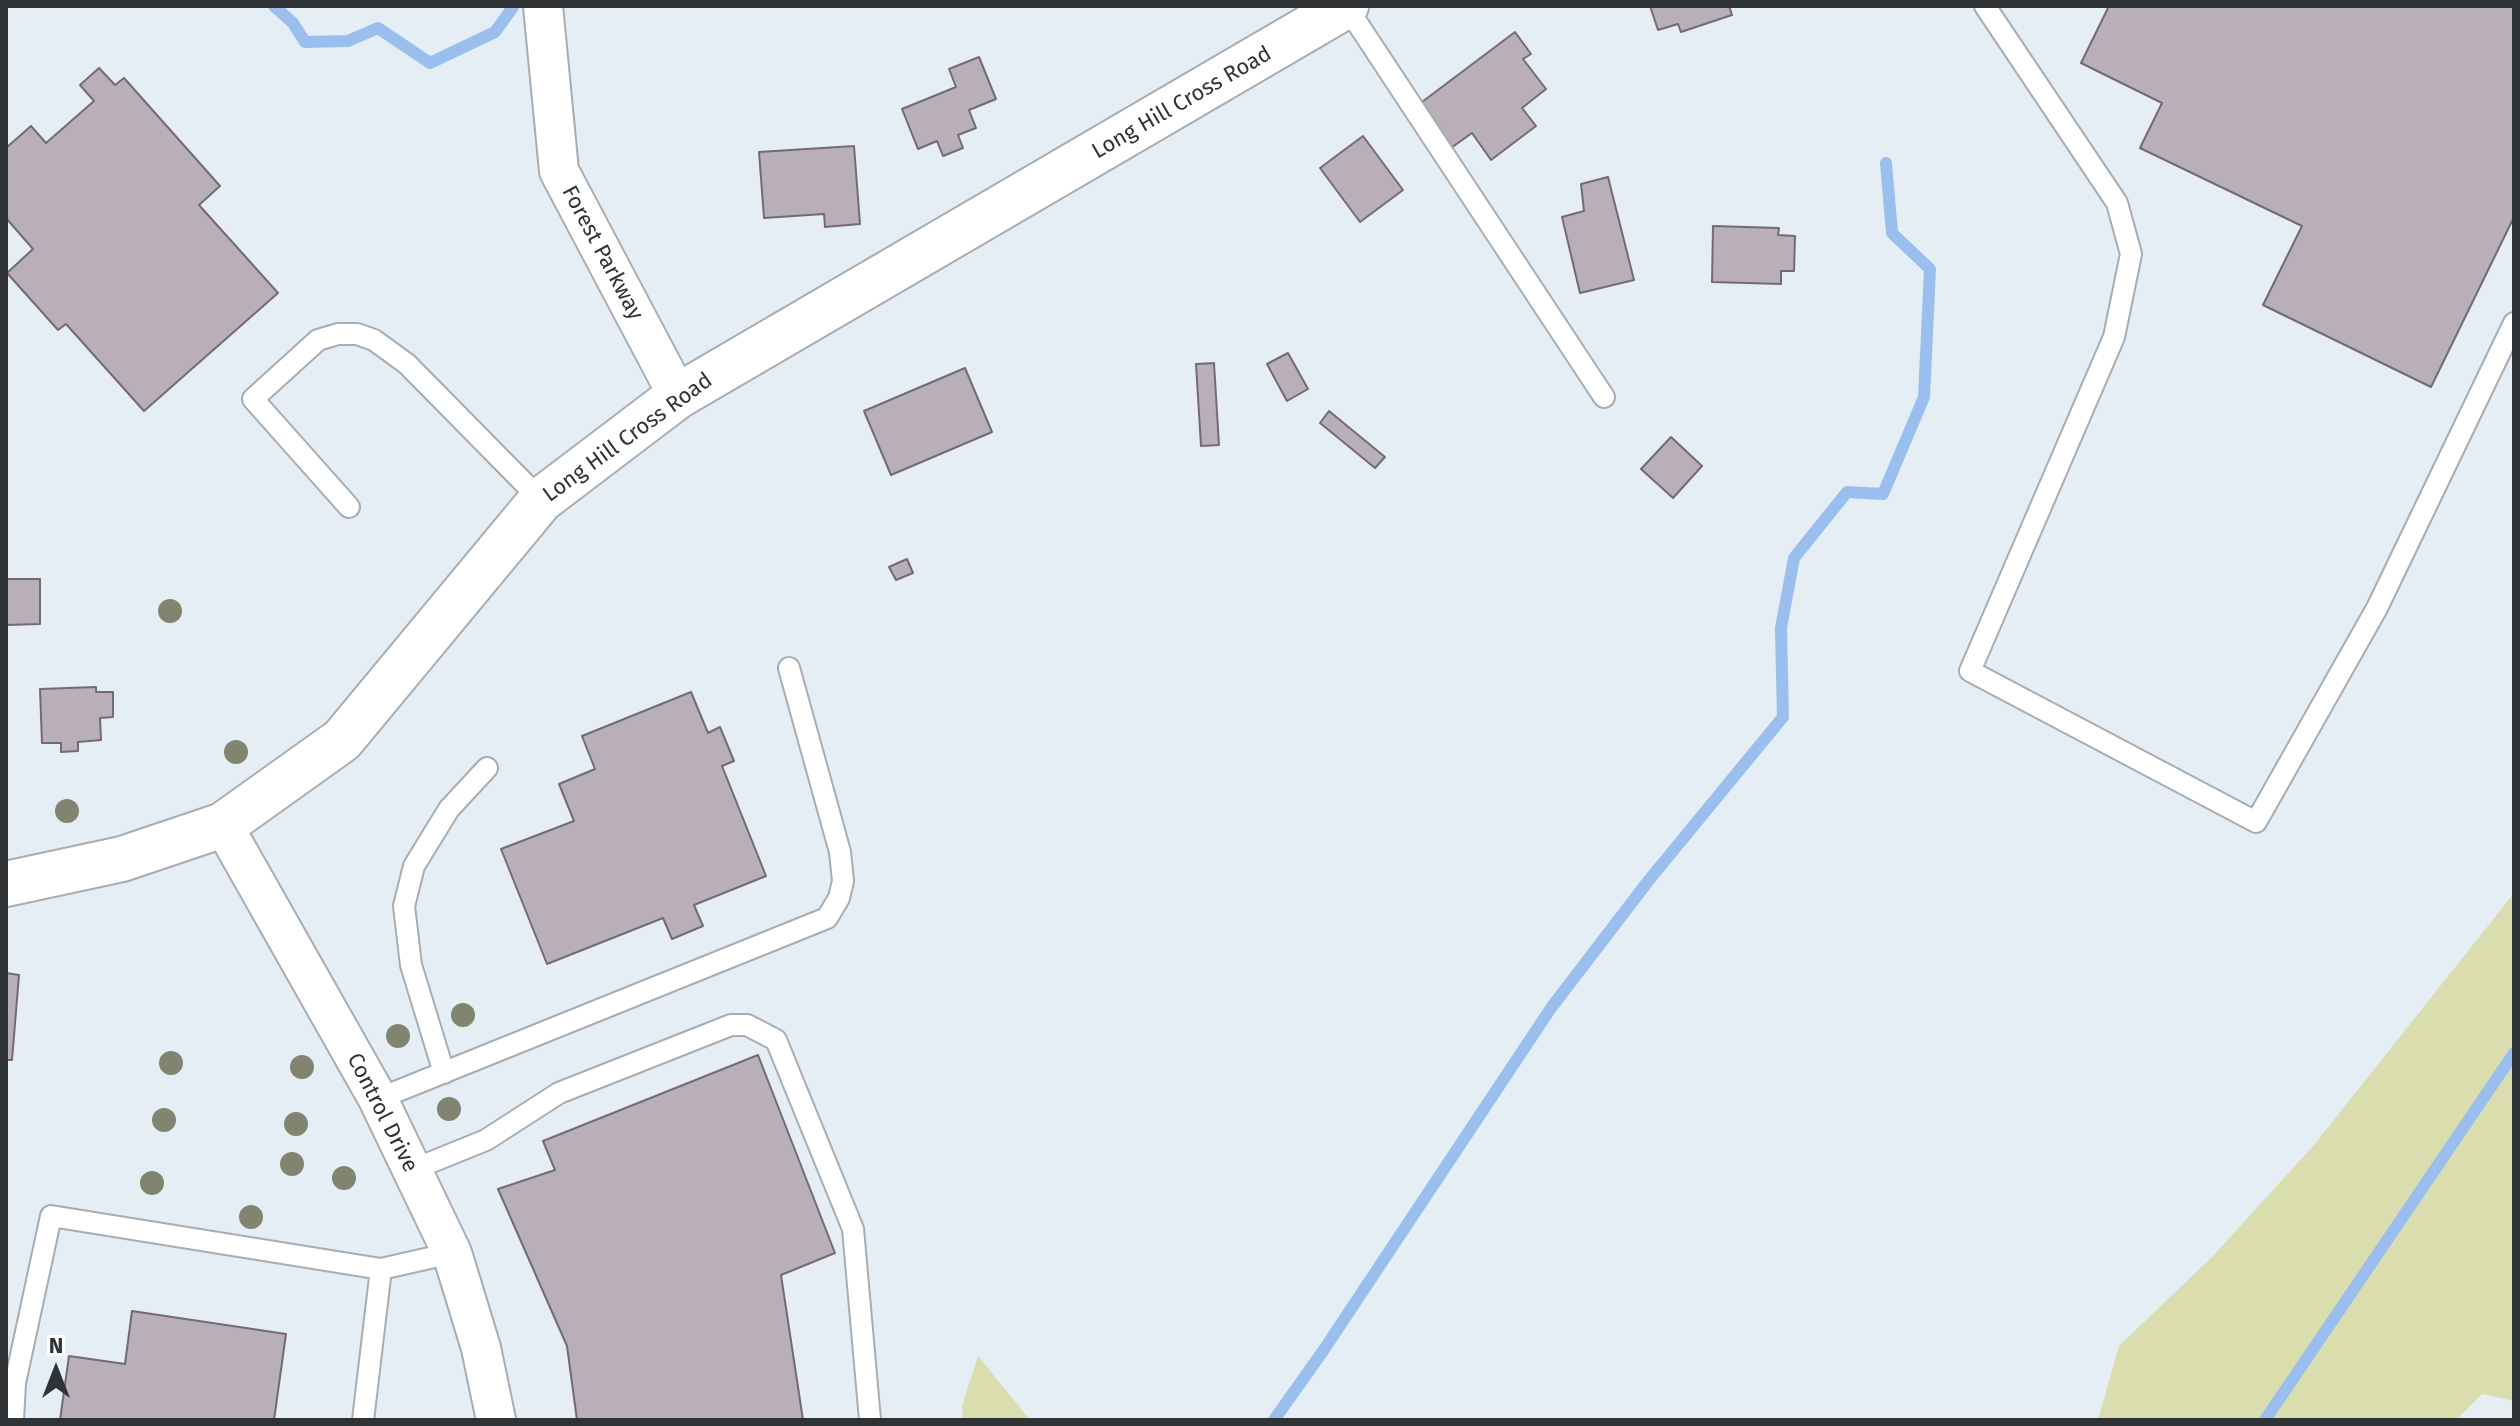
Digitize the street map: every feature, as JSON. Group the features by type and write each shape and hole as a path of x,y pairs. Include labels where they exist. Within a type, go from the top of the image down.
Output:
{"street":[{"name":"Forest Parkway","path":"543,6 559,171 678,396"},
{"name":"Long Hill Cross Road","path":"6,884 122,859 223,825 342,740 541,500 678,396 1337,8"},
{"name":"Control Drive","path":"223,825 378,1099 452,1253 481,1348 496,1420"}],"lane":[{"path":"1985,6 2117,203 2131,254 2114,337 1970,671 2256,822 2377,608 2514,323"},
{"path":"1337,8 1443,158 1604,397"},
{"path":"349,507 253,399 318,340 338,334 357,334 374,340 407,364 541,500"},
{"path":"378,1099 827,918 839,898 843,881 840,852 789,668"},
{"path":"444,1073 411,965 404,906 414,866 449,809 487,768"},
{"path":"412,1170 486,1140 559,1093 731,1025 747,1025 776,1040 853,1229 870,1420"},
{"path":"13,1420 12,1372 51,1216 381,1269 452,1253"},
{"path":"363,1420 381,1269"}],"green space":[{"path":"2514,893 2514,1401 2482,1394 2456,1420 2098,1420 2119,1346 2213,1256 2314,1145"},
{"path":"978,1356 1030,1420 963,1420 962,1406"}],"building":[{"path":"1650,6 1729,6 1732,15 1681,32 1678,24 1658,30"},
{"path":"2109,6 2514,6 2514,217 2431,387 2263,305 2302,226 2140,148 2162,103 2081,63"},
{"path":"1515,32 1531,54 1523,59 1546,89 1522,108 1536,126 1491,160 1472,133 1451,148 1418,105"},
{"path":"979,57 996,99 969,110 976,128 958,135 963,148 943,156 937,141 918,149 902,109 956,87 949,69"},
{"path":"99,68 115,85 124,78 220,186 199,205 278,293 144,411 66,324 58,330 7,273 33,249 6,218 6,148 31,126 46,143 94,101 80,85"},
{"path":"1363,136 1403,190 1360,222 1320,168"},
{"path":"854,146 860,224 825,227 824,214 764,218 759,152"},
{"path":"1608,177 1634,280 1580,293 1562,217 1584,211 1581,184"},
{"path":"1713,226 1779,228 1778,235 1795,236 1794,271 1781,271 1781,284 1712,282"},
{"path":"1288,353 1308,389 1287,401 1267,364"},
{"path":"1214,363 1219,445 1201,446 1196,364"},
{"path":"965,368 992,432 891,475 864,411"},
{"path":"1329,411 1385,457 1375,468 1320,423"},
{"path":"1671,437 1702,466 1673,498 1641,469"},
{"path":"907,559 913,573 896,580 889,567"},
{"path":"6,579 40,579 40,624 6,625"},
{"path":"96,687 96,692 113,692 113,717 100,718 101,740 78,742 78,751 61,752 61,743 42,743 40,689"},
{"path":"691,692 708,733 720,727 734,761 722,766 766,876 694,905 703,926 672,939 663,918 547,964 501,849 574,821 559,784 595,769 582,736"},
{"path":"6,973 19,975 12,1060 6,1060"},
{"path":"758,1055 835,1253 781,1275 803,1420 577,1420 567,1346 498,1189 555,1170 543,1141"},
{"path":"132,1311 286,1334 274,1420 60,1420 69,1356 125,1364"}],"waterway":[{"path":"274,6 293,23 305,42 348,41 378,28 430,63 495,32 513,7"},
{"path":"1274,1420 1551,1008 1649,880 1783,717 1781,628 1794,558 1847,492 1883,494 1924,397 1930,269 1892,233 1886,163"},
{"path":"2265,1420 2514,1053"}]}
